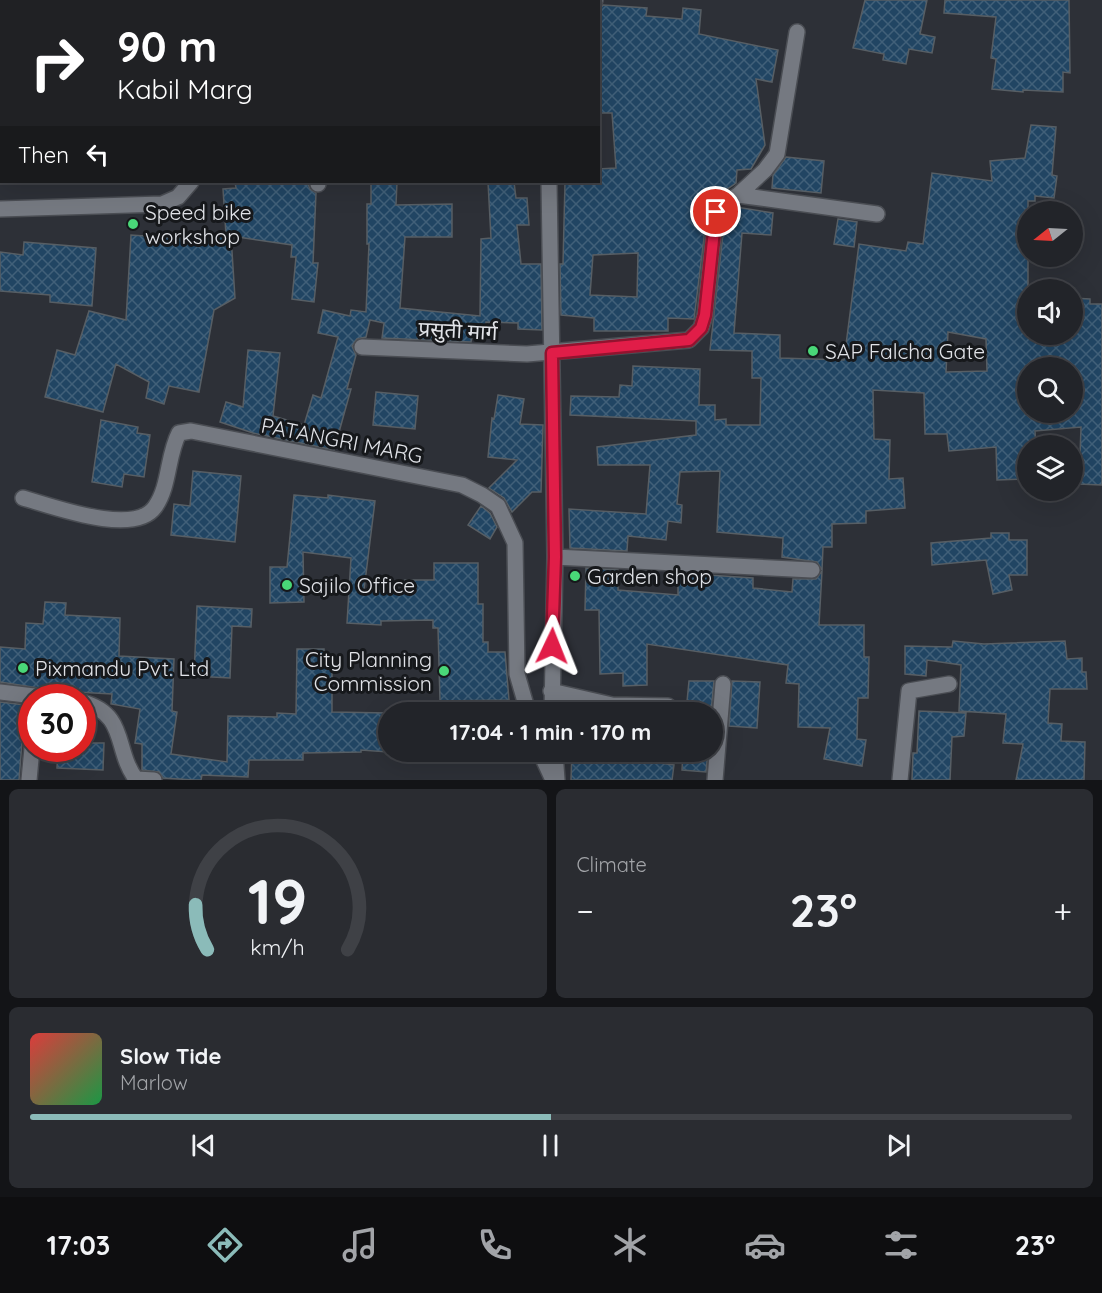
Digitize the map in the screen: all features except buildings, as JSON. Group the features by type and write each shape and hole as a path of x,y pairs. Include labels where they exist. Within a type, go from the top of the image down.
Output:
{"street":[{"path":"738,195 765,170 777,154 797,32"},
{"path":"0,209 162,204 178,197 190,183"},
{"path":"549,183 555,557 552,702"},
{"path":"738,195 877,214"},
{"name":"प्रसुती मार्ग","path":"362,347 527,354 689,340 701,328 705,315 716,212 724,203 738,195"},
{"name":"PATANGRI MARG","path":"22,498 98,518 135,521 154,509 166,482 172,446 179,433 191,431 462,485 498,506 515,543 517,675 525,702"},
{"path":"555,557 812,570"},
{"path":"715,780 723,684"},
{"path":"900,780 909,691 949,684"},
{"path":"551,691 599,702"},
{"path":"0,692 18,694"},
{"path":"96,706 107,713 117,726 130,770 136,779 154,780"},
{"path":"29,780 31,762"},
{"path":"545,762 555,780"},
{"path":"555,762 555,780"}],"place":[{"name":"Speed bike workshop","path":"133,224"},
{"name":"SAP Falcha Gate","path":"813,351"},
{"name":"Garden shop","path":"575,576"},
{"name":"Sajilo Office","path":"287,585"},
{"name":"Pixmandu Pvt. Ltd","path":"23,668"},
{"name":"City Planning Commission","path":"444,671"}],"route":[{"path":"552,646 555,557 553,546 552,353 689,340 701,328 705,315 712,268 716,212"}]}
